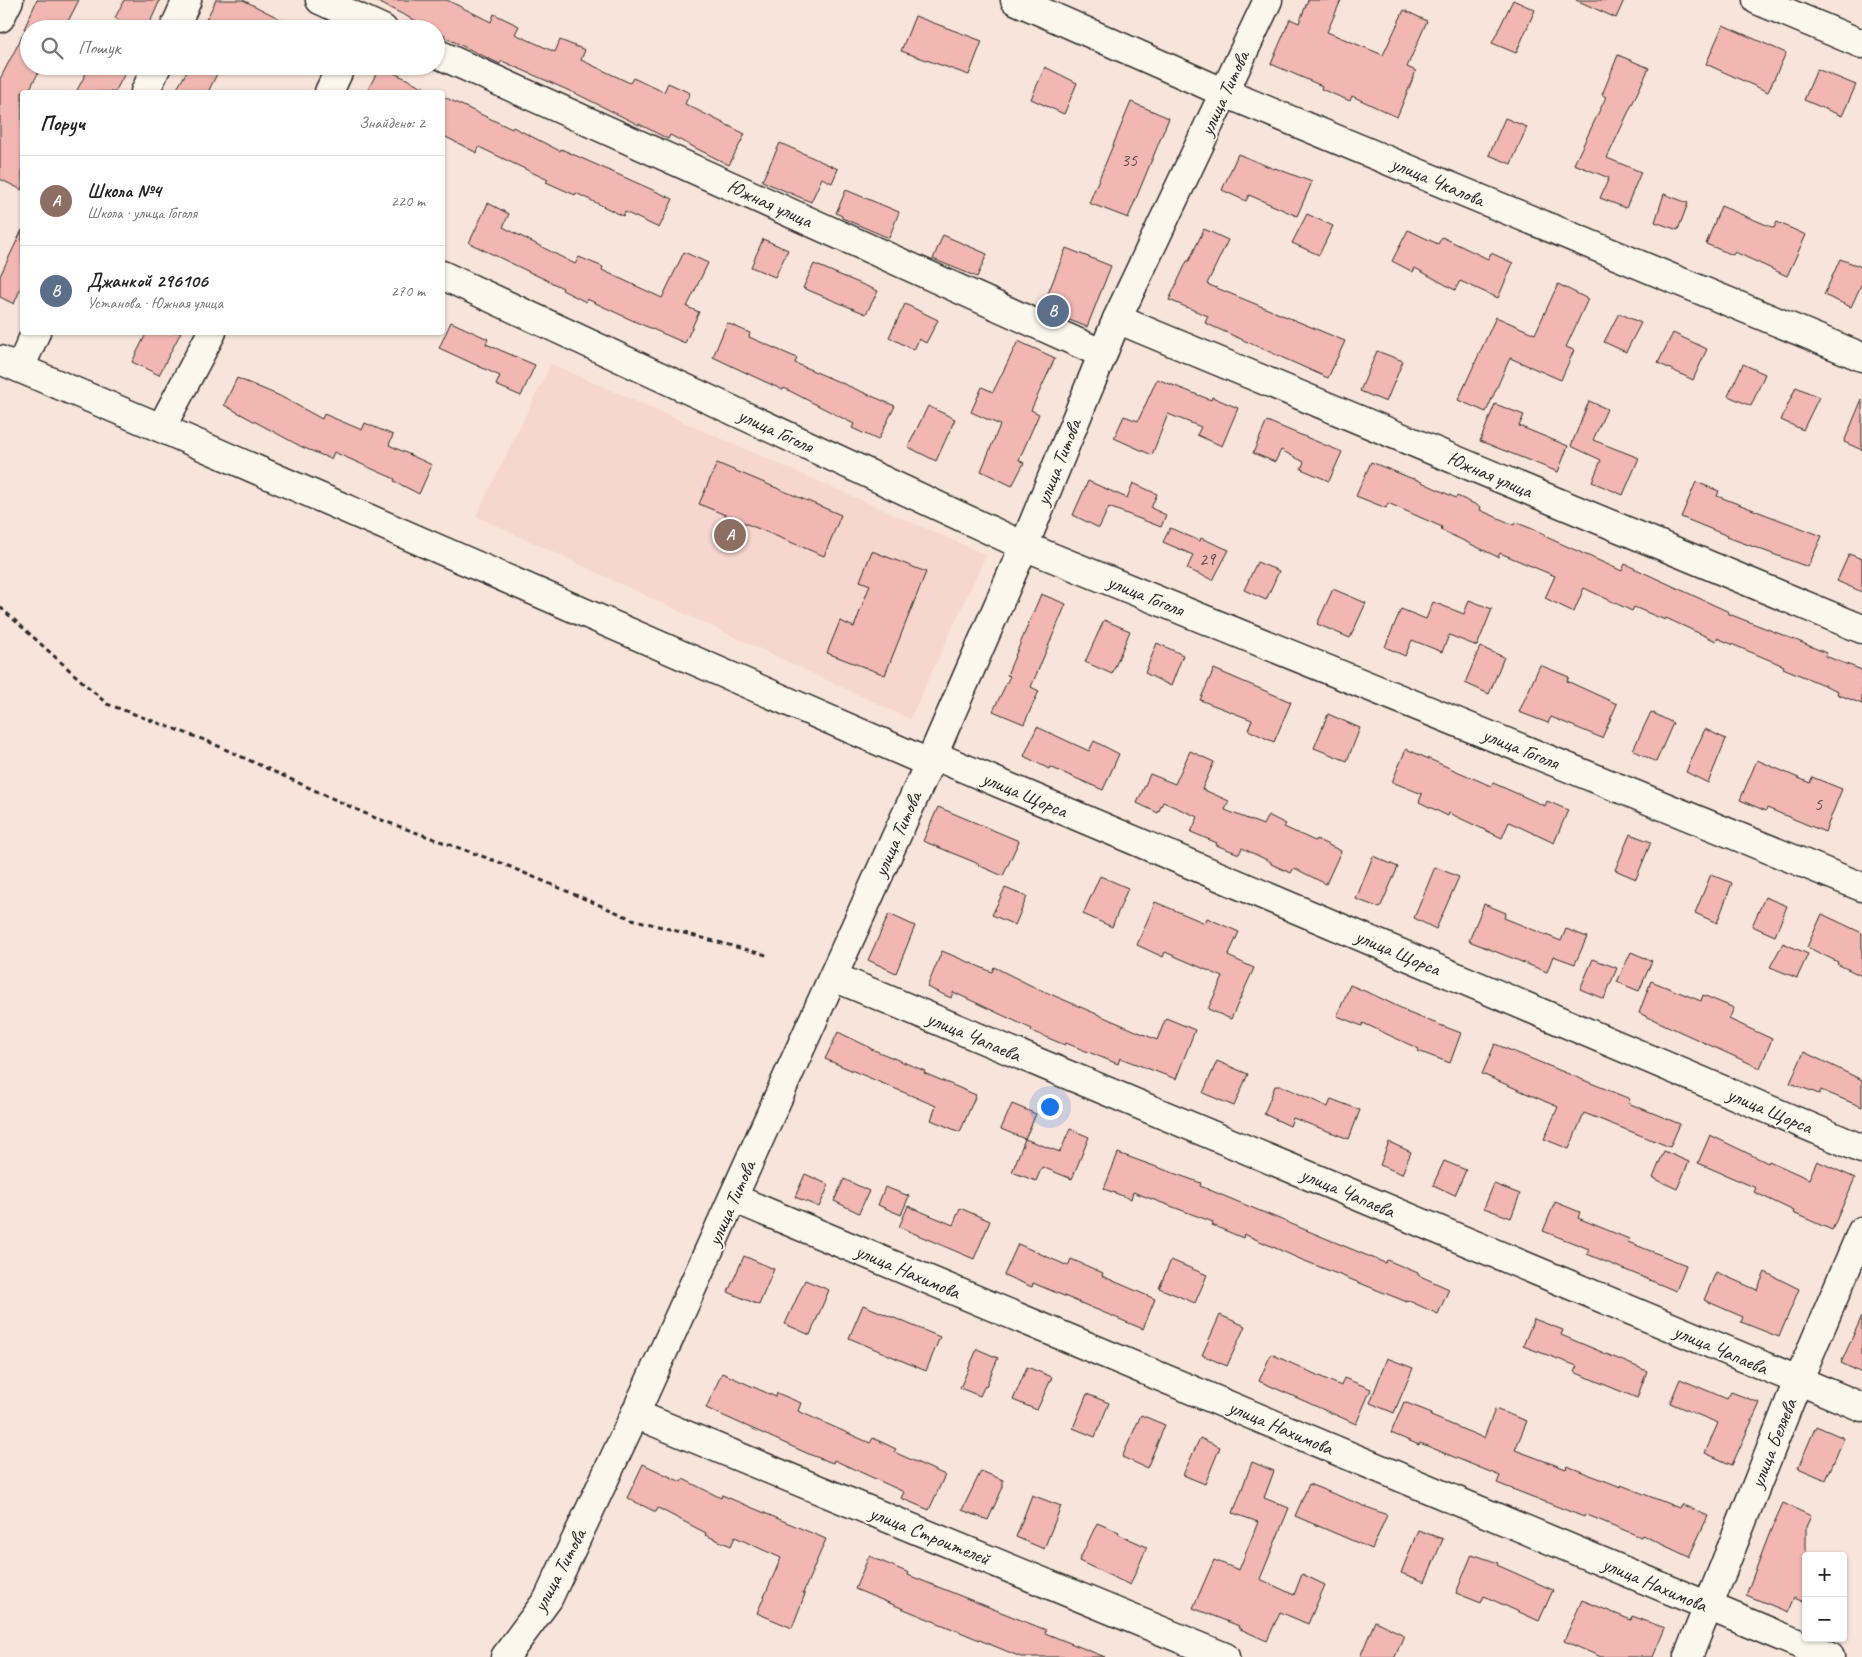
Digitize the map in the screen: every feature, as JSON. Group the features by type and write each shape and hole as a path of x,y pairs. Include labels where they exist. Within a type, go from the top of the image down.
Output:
{"street":[{"path":"0,18 9,0"},
{"path":"178,20 187,0"},
{"path":"320,0 368,19"},
{"name":"улица Чкалова","path":"1015,0 1225,93 1862,357"},
{"name":"улица Титова","path":"505,1657 548,1599 635,1414 931,759 1024,546 1117,319 1268,0"},
{"path":"1757,0 1862,44"},
{"name":"Южная улица","path":"445,57 1103,354"},
{"path":"146,90 153,75"},
{"path":"330,90 337,75"},
{"name":"улица Гоголя","path":"445,276 1024,546 1862,887"},
{"name":"Южная улица","path":"1117,319 1862,629"},
{"path":"10,364 34,335"},
{"path":"161,428 210,335"},
{"name":"улица Щорса","path":"10,364 931,759 1862,1149"},
{"name":"улица Чапаева","path":"834,977 1862,1407"},
{"name":"улица Нахимова","path":"733,1198 1830,1657"},
{"name":"улица Беляева","path":"1688,1657 1798,1381 1862,1231"},
{"name":"улица Строителей","path":"635,1414 1225,1657"}],"path":[{"path":"0,607 107,704 207,741 373,817 501,863 632,919 770,956"}],"shaded area":[{"path":"551,364 986,555 910,719 476,516"}],"building":[{"path":"37,0 79,0 69,20 28,20"},
{"path":"124,0 160,0 151,20 119,20 115,18"},
{"path":"216,0 243,0 282,20 206,20"},
{"path":"374,0 447,0 491,22 494,14 519,26 515,34 555,52 560,40 585,50 581,60 630,83 633,78 664,92 668,83 690,93 685,104 745,134 729,165 670,135 668,139 581,96 502,61 500,64 445,37 445,20 414,20"},
{"path":"1308,0 1341,0 1327,32 1383,55 1404,10 1427,21 1407,67 1416,71 1397,117 1352,96 1350,101 1321,89 1322,86 1271,64 1290,19 1299,23"},
{"path":"1513,0 1535,10 1516,53 1492,43"},
{"path":"1576,0 1624,0 1616,18"},
{"path":"915,16 982,41 969,75 901,51"},
{"path":"1723,25 1786,53 1768,92 1706,64"},
{"path":"20,41 20,75 37,75 29,90 20,90 20,189 0,179 0,79"},
{"path":"1618,55 1649,68 1607,158 1641,172 1626,208 1600,198 1609,178 1574,164 1606,97 1602,95"},
{"path":"1045,67 1077,83 1064,114 1031,99"},
{"path":"1817,69 1856,85 1842,116 1804,100"},
{"path":"85,75 124,75 116,90 77,90"},
{"path":"185,75 216,75 209,90 176,90"},
{"path":"376,75 398,75 429,90 368,90"},
{"path":"445,97 512,129 513,127 560,151 561,149 673,199 659,228 625,212 623,216 576,193 575,195 546,182 548,180 479,147 477,153 445,137"},
{"path":"1131,102 1169,118 1128,218 1089,203"},
{"path":"1505,118 1527,127 1511,164 1489,155"},
{"path":"780,143 838,169 832,183 822,178 811,202 762,181"},
{"path":"1238,154 1312,182 1297,216 1249,195 1246,201 1222,190"},
{"path":"846,190 899,212 889,238 842,218 842,216 836,213"},
{"path":"1664,194 1688,203 1678,230 1655,222"},
{"path":"488,203 509,214 503,227 575,264 579,257 603,267 602,270 662,298 684,252 708,263 687,307 699,312 685,343 587,299 586,302 562,290 563,288 469,243"},
{"path":"1721,206 1774,228 1777,222 1806,235 1787,276 1735,252 1733,255 1706,244"},
{"path":"1307,214 1333,226 1319,255 1292,243"},
{"path":"1204,229 1228,240 1207,284 1345,341 1328,378 1205,323 1208,316 1169,300"},
{"path":"1408,230 1438,244 1442,237 1488,259 1491,253 1513,263 1498,298 1460,281 1455,290 1415,268 1413,272 1392,261"},
{"path":"20,234 20,290 14,304 0,297 0,276"},
{"path":"943,235 987,254 977,277 933,259"},
{"path":"763,239 788,250 775,277 751,267"},
{"path":"1066,248 1111,266 1087,327 1042,309"},
{"path":"1840,259 1862,267 1862,283 1851,307 1824,295"},
{"path":"814,264 878,291 866,314 803,288"},
{"path":"1558,284 1588,299 1566,347 1574,350 1561,380 1510,358 1486,412 1458,400 1496,317 1535,334"},
{"path":"905,304 938,320 926,343 919,339 914,350 889,337"},
{"path":"1619,313 1641,323 1626,352 1604,342"},
{"path":"451,322 488,339 486,344 535,365 521,396 496,385 500,376 439,348"},
{"path":"727,323 750,333 749,337 797,358 795,363 895,406 878,440 852,428 854,424 784,388 783,390 713,357"},
{"path":"1673,333 1707,349 1693,380 1658,363"},
{"path":"146,335 179,335 159,375 132,362"},
{"path":"1018,341 1055,358 1031,410 1039,414 1019,460 1024,463 1012,486 981,471 1000,425 971,412 982,387 993,392"},
{"path":"1377,351 1403,361 1386,402 1360,391"},
{"path":"1743,364 1765,374 1751,406 1728,396"},
{"path":"237,378 280,396 322,419 324,414 362,430 365,423 393,435 389,445 432,465 419,494 394,481 395,479 334,452 331,459 302,447 224,405"},
{"path":"1157,379 1211,400 1212,397 1238,408 1222,446 1197,435 1201,427 1168,414 1152,455 1114,438 1124,416 1138,421"},
{"path":"1796,387 1819,397 1803,430 1781,420"},
{"path":"1862,399 1862,450 1844,442"},
{"path":"1589,401 1607,409 1593,440 1639,458 1623,495 1592,482 1601,460 1571,446"},
{"path":"1495,404 1524,415 1519,426 1568,446 1558,472 1480,441"},
{"path":"928,406 955,419 936,461 908,447"},
{"path":"1267,421 1342,452 1329,481 1301,469 1304,462 1281,450 1275,462 1253,453"},
{"path":"1371,462 1413,478 1456,498 1457,496 1481,507 1480,510 1514,525 1515,522 1545,534 1544,536 1622,571 1625,564 1729,612 1729,614 1798,641 1826,653 1825,656 1862,670 1862,704 1837,694 1838,691 1783,668 1784,666 1717,638 1716,641 1666,618 1665,620 1634,607 1632,611 1584,588 1574,612 1545,598 1555,576 1500,553 1498,557 1441,530 1442,527 1388,503 1386,508 1356,496"},
{"path":"717,463 841,515 824,556 699,504"},
{"path":"1088,481 1127,498 1133,483 1157,494 1151,508 1166,515 1161,527 1109,507 1099,528 1073,515"},
{"path":"1696,482 1719,491 1717,496 1822,536 1808,567 1727,537 1681,517"},
{"path":"1170,528 1200,541 1201,538 1229,550 1213,580 1187,569 1193,555 1163,542"},
{"path":"872,551 926,572 885,675 827,653 840,621 854,627 870,585 860,581"},
{"path":"1849,554 1862,559 1862,592 1837,581"},
{"path":"1257,562 1279,571 1266,600 1244,590"},
{"path":"1333,589 1366,603 1350,638 1317,624"},
{"path":"1041,594 1066,604 1031,687 1039,691 1024,724 993,711 1010,676 1007,675"},
{"path":"1469,600 1492,609 1477,646 1449,635 1442,652 1412,640 1405,656 1385,647 1401,609 1426,619 1433,602 1464,614"},
{"path":"1104,620 1130,631 1112,674 1085,662"},
{"path":"1157,643 1183,655 1171,686 1145,673"},
{"path":"1480,647 1504,657 1489,694 1465,683"},
{"path":"1540,665 1569,677 1567,681 1617,704 1602,738 1551,717 1548,723 1519,712"},
{"path":"1214,669 1291,702 1274,742 1248,730 1252,720 1200,700"},
{"path":"1651,712 1673,723 1656,762 1633,750"},
{"path":"1328,714 1360,728 1347,761 1314,748"},
{"path":"1037,727 1089,751 1094,741 1119,754 1103,790 1050,767 1049,769 1024,756"},
{"path":"1705,729 1726,739 1708,783 1686,772"},
{"path":"1406,749 1491,786 1493,783 1545,806 1547,801 1568,810 1554,843 1509,822 1502,838 1449,813 1448,816 1419,802 1422,794 1392,782"},
{"path":"1190,751 1214,762 1202,789 1229,801 1225,810 1263,825 1268,815 1286,824 1284,827 1341,851 1326,884 1294,868 1291,873 1242,848 1239,854 1216,845 1217,843 1191,832 1198,817 1163,802 1158,813 1137,803 1150,774 1175,784"},
{"path":"1757,760 1810,783 1812,777 1842,789 1825,832 1767,808 1766,811 1740,800"},
{"path":"938,807 1019,841 1003,876 923,841"},
{"path":"1630,834 1651,842 1636,879 1615,870"},
{"path":"1373,856 1398,867 1380,908 1356,899"},
{"path":"1435,867 1459,877 1436,929 1414,918"},
{"path":"1711,874 1732,883 1717,923 1695,913"},
{"path":"1100,876 1128,888 1112,927 1083,914"},
{"path":"1005,888 1027,897 1015,925 992,915"},
{"path":"1765,897 1787,906 1775,936 1752,926"},
{"path":"1155,902 1205,923 1207,918 1239,932 1228,956 1254,968 1231,1019 1208,1009 1223,977 1165,952 1163,957 1137,945"},
{"path":"1484,904 1506,913 1504,918 1561,941 1566,929 1587,937 1575,964 1553,956 1547,972 1469,941"},
{"path":"889,914 915,926 896,973 868,960"},
{"path":"1822,914 1862,933 1862,976 1807,947"},
{"path":"1783,943 1808,954 1797,978 1770,967"},
{"path":"942,951 992,972 994,967 1034,987 1157,1040 1166,1018 1195,1030 1176,1079 1120,1058 1118,1064 1066,1043 1065,1045 1031,1031 1032,1029 953,992 951,998 927,987"},
{"path":"1631,952 1652,961 1639,991 1617,982"},
{"path":"1593,959 1617,968 1604,999 1580,989"},
{"path":"1651,981 1701,1001 1703,995 1734,1008 1729,1019 1772,1039 1760,1068 1639,1013"},
{"path":"1350,985 1406,1012 1461,1033 1450,1063 1418,1051 1419,1049 1363,1023 1362,1026 1337,1016"},
{"path":"838,1032 869,1048 976,1095 960,1132 931,1120 936,1106 825,1059"},
{"path":"1495,1044 1630,1099 1628,1103 1680,1124 1670,1147 1584,1113 1569,1149 1544,1139 1558,1107 1482,1074"},
{"path":"1804,1052 1862,1080 1862,1107 1821,1090 1819,1094 1790,1083"},
{"path":"1217,1061 1248,1074 1234,1106 1203,1093"},
{"path":"1275,1086 1282,1086 1328,1107 1331,1099 1360,1110 1349,1139 1293,1118 1290,1126 1264,1114"},
{"path":"1012,1104 1036,1114 1025,1139 1001,1129"},
{"path":"1070,1129 1089,1137 1072,1179 1042,1167 1036,1181 1012,1172 1025,1139 1060,1152"},
{"path":"1710,1135 1768,1163 1769,1161 1809,1179 1817,1161 1855,1178 1832,1230 1793,1213 1794,1211 1754,1192 1756,1188 1698,1163"},
{"path":"1389,1142 1411,1152 1402,1174 1380,1165"},
{"path":"1664,1151 1689,1162 1677,1189 1653,1178"},
{"path":"1118,1153 1201,1183 1200,1186 1385,1263 1387,1260 1418,1273 1418,1275 1449,1289 1438,1314 1407,1300 1407,1302 1300,1259 1244,1234 1243,1238 1212,1225 1213,1222 1133,1192 1131,1199 1104,1189"},
{"path":"1444,1161 1466,1170 1455,1195 1433,1185"},
{"path":"805,1174 829,1185 819,1207 795,1197"},
{"path":"844,1179 869,1191 859,1213 834,1201"},
{"path":"1494,1184 1520,1194 1511,1218 1484,1208"},
{"path":"885,1187 909,1196 901,1215 878,1205"},
{"path":"1555,1202 1580,1212 1578,1218 1629,1239 1628,1242 1686,1265 1676,1291 1587,1254 1589,1249 1543,1231"},
{"path":"908,1206 953,1225 960,1208 990,1221 974,1259 899,1227"},
{"path":"1018,1244 1068,1266 1071,1259 1103,1273 1102,1276 1155,1299 1143,1329 1033,1283 1032,1287 1004,1275"},
{"path":"744,1256 774,1269 759,1305 728,1292"},
{"path":"1171,1260 1207,1275 1195,1303 1159,1288"},
{"path":"1716,1272 1757,1290 1765,1272 1799,1289 1779,1337 1741,1322 1743,1317 1704,1300"},
{"path":"805,1280 829,1290 810,1335 785,1324"},
{"path":"863,1305 940,1337 926,1371 849,1338"},
{"path":"1220,1315 1245,1326 1227,1366 1202,1355"},
{"path":"1862,1316 1862,1373 1841,1363"},
{"path":"1534,1319 1563,1330 1561,1335 1647,1371 1637,1398 1574,1372 1577,1366 1523,1346"},
{"path":"977,1349 998,1358 980,1396 960,1388"},
{"path":"1271,1354 1341,1386 1344,1378 1371,1389 1356,1424 1259,1381"},
{"path":"1387,1358 1413,1368 1394,1413 1370,1403"},
{"path":"1027,1367 1052,1377 1037,1410 1013,1400"},
{"path":"722,1373 776,1397 777,1393 801,1403 798,1411 870,1443 873,1438 896,1449 894,1452 945,1475 929,1510 901,1498 904,1492 834,1460 833,1463 811,1455 706,1408"},
{"path":"1680,1379 1727,1399 1731,1392 1760,1403 1732,1465 1705,1453 1718,1423 1670,1403"},
{"path":"1087,1394 1109,1403 1095,1437 1073,1428"},
{"path":"1404,1402 1432,1413 1431,1416 1484,1438 1495,1409 1527,1421 1515,1450 1566,1469 1567,1466 1621,1487 1621,1485 1679,1508 1681,1504 1708,1516 1689,1557 1642,1535 1641,1537 1585,1514 1584,1517 1497,1483 1500,1476 1391,1433"},
{"path":"1141,1415 1165,1425 1147,1468 1122,1457"},
{"path":"1816,1426 1844,1438 1826,1480 1798,1468"},
{"path":"1200,1438 1220,1447 1205,1484 1183,1475"},
{"path":"1252,1462 1274,1471 1264,1498 1289,1508 1260,1579 1294,1595 1302,1574 1325,1585 1308,1624 1280,1612 1267,1641 1238,1628 1239,1626 1193,1608 1214,1560 1239,1570 1258,1522 1233,1513"},
{"path":"643,1464 681,1482 683,1479 721,1498 722,1495 826,1539 803,1593 805,1594 792,1628 757,1613 781,1558 735,1537 731,1546 705,1535 706,1533 658,1508 656,1512 627,1498"},
{"path":"981,1471 1003,1480 1003,1487 988,1520 962,1510"},
{"path":"1309,1484 1387,1515 1372,1549 1295,1516"},
{"path":"1032,1495 1061,1506 1044,1549 1016,1537"},
{"path":"1783,1503 1811,1516 1806,1527 1806,1552 1802,1552 1802,1601 1794,1598 1788,1612 1746,1595"},
{"path":"1097,1523 1147,1547 1130,1585 1079,1561"},
{"path":"1418,1530 1443,1539 1425,1582 1401,1573"},
{"path":"1472,1554 1498,1563 1497,1565 1553,1590 1539,1621 1484,1596 1481,1603 1456,1593"},
{"path":"869,1556 909,1573 908,1575 1046,1630 1045,1633 1105,1657 1021,1657 855,1589"},
{"path":"1582,1600 1631,1620 1632,1616 1665,1628 1653,1657 1601,1657 1564,1641"},
{"path":"1375,1621 1404,1635 1395,1657 1360,1657"}],"place":[{"name":"Джанкой 296106","path":"1053,311"},
{"name":"Школа №4","path":"730,535"}]}
